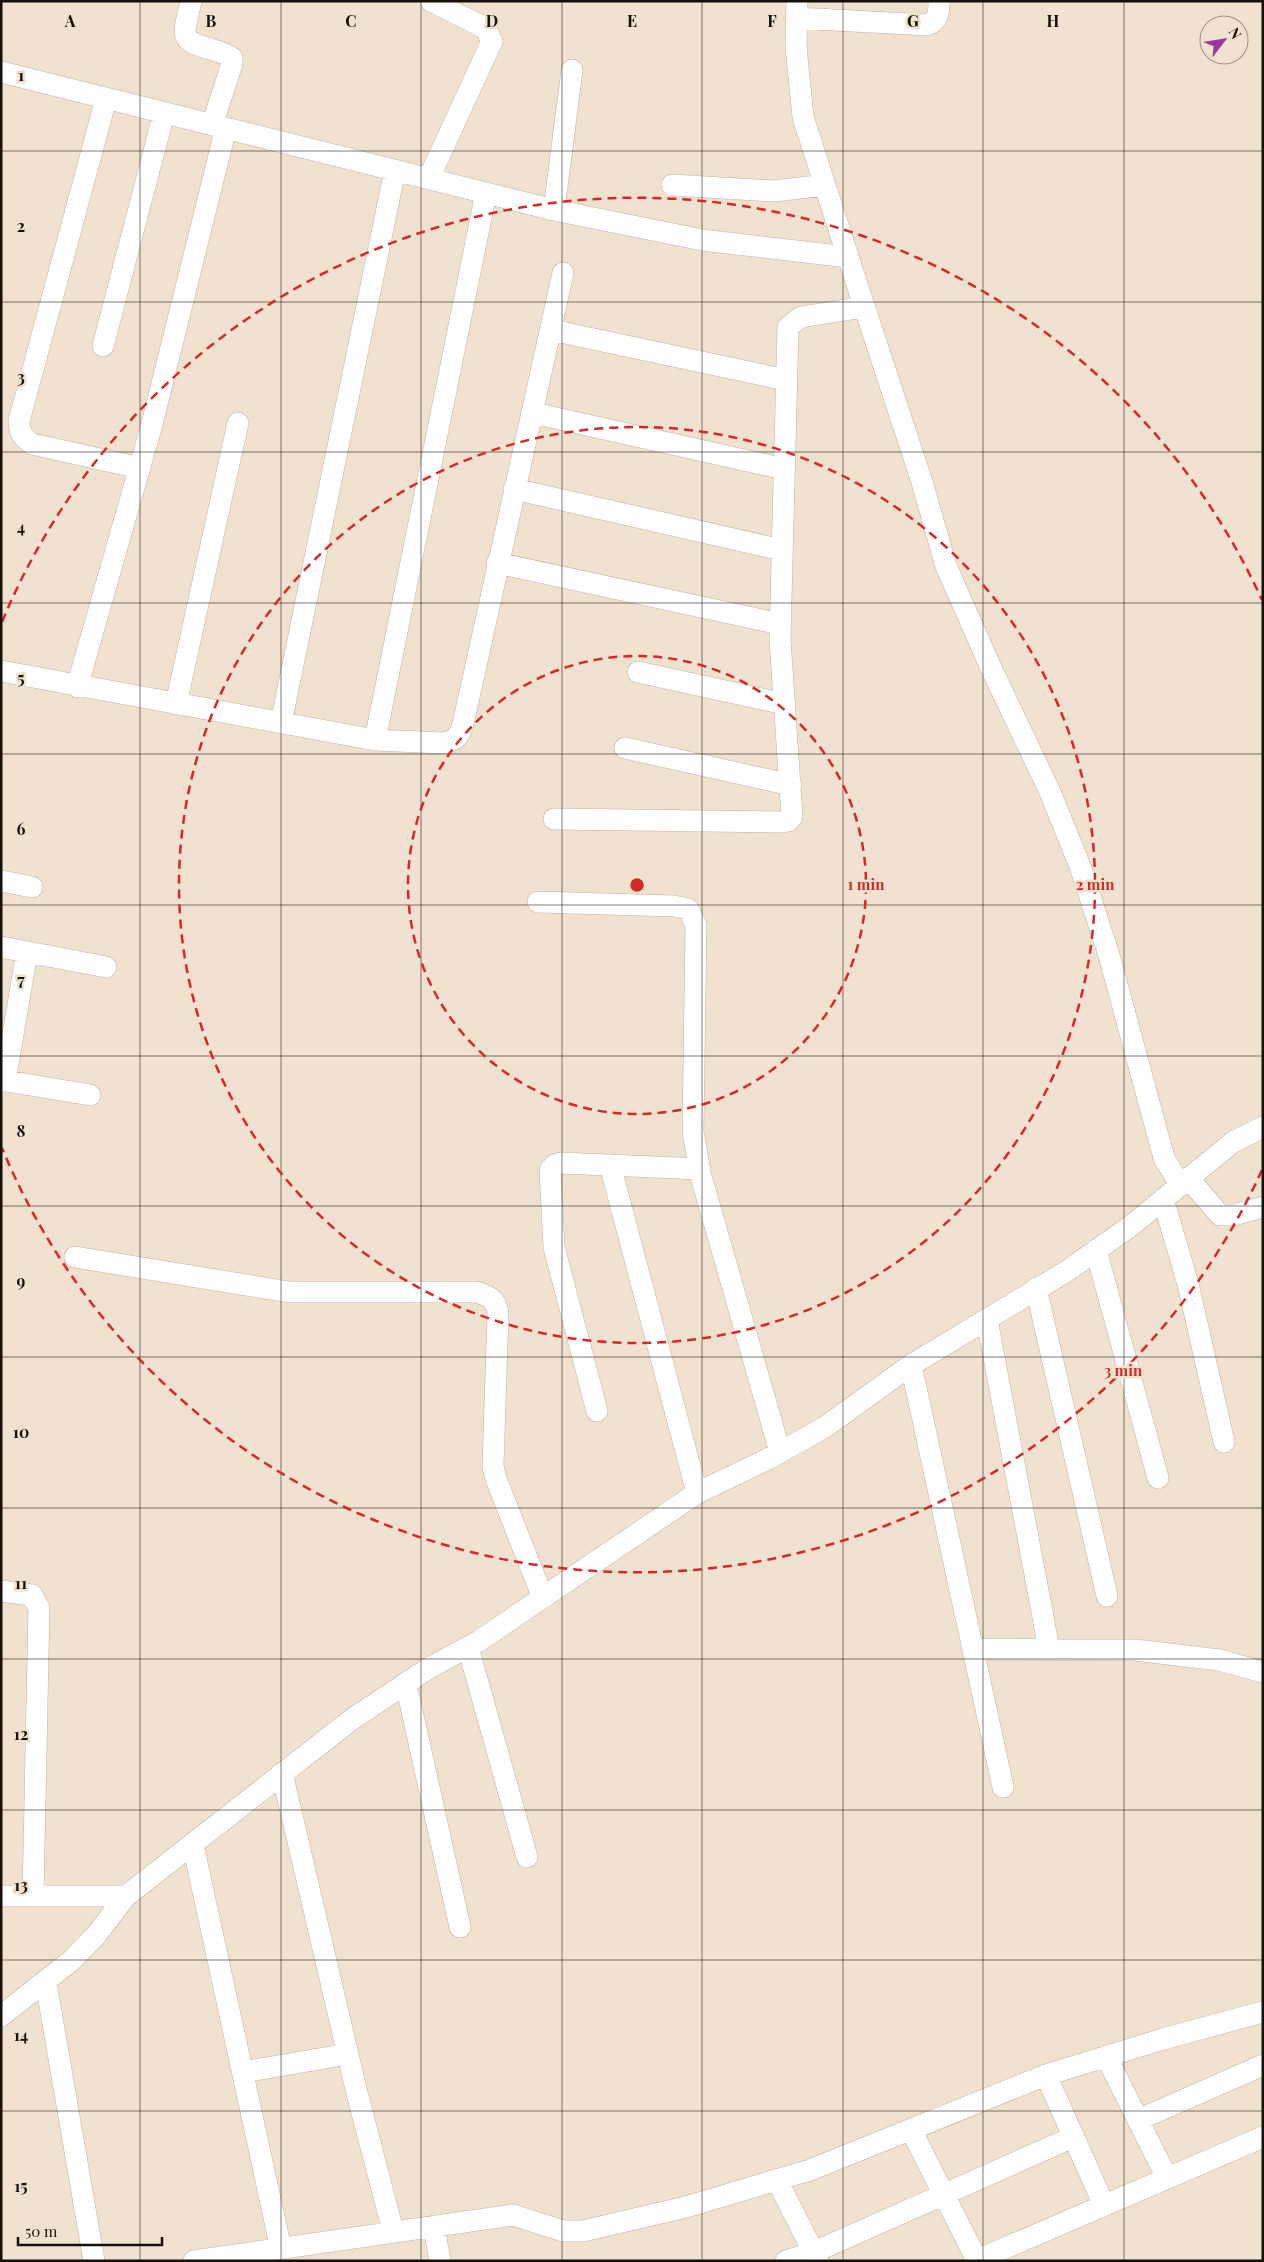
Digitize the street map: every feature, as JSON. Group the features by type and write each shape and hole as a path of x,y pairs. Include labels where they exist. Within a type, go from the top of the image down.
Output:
{"street":[{"path":"77,687 140,468 232,64 232,58 226,53 193,44 187,40 185,33 191,1"},
{"path":"429,178 492,41 484,28 431,1"},
{"path":"938,1 937,18 934,23 927,25 797,10 796,47 803,117 946,566 991,668 1050,792 1080,866 1109,955 1164,1158 1184,1181 1220,1215 1234,1215 1263,1207"},
{"path":"554,210 572,70"},
{"path":"1,72 554,210 702,240 848,256"},
{"path":"106,99 19,421 19,429 23,437 32,444 140,468"},
{"path":"103,346 164,113"},
{"path":"281,723 395,170"},
{"path":"672,184 774,191 825,185"},
{"path":"375,740 486,193"},
{"path":"1,672 375,740 444,743 453,741 460,735 563,273"},
{"path":"554,819 788,821 792,810 791,785 780,624 788,327 794,320 801,317 864,307"},
{"path":"551,330 786,380"},
{"path":"533,413 784,469"},
{"path":"176,704 238,423"},
{"path":"514,489 782,550"},
{"path":"497,563 780,624"},
{"path":"638,672 784,704"},
{"path":"625,748 791,785"},
{"path":"1,881 32,887"},
{"path":"538,902 674,906 688,909 693,916 696,925 692,1131 700,1169 780,1452"},
{"path":"1,947 106,967"},
{"path":"27,952 3,1080 90,1095"},
{"path":"1,2016 46,1983 97,1934 126,1896 351,1720 543,1598 697,1493 780,1452 825,1427 912,1365 987,1320 1096,1250 1132,1225 1233,1142 1263,1127"},
{"path":"597,1411 554,1247 550,1170 555,1164 700,1169"},
{"path":"610,1165 697,1493"},
{"path":"1163,1199 1188,1284 1224,1442"},
{"path":"1096,1250 1158,1478"},
{"path":"75,1257 289,1292 476,1292 489,1296 497,1304 498,1313 493,1466 496,1479 543,1598"},
{"path":"1036,1288 1107,1596"},
{"path":"987,1320 1050,1649"},
{"path":"912,1365 1004,1786"},
{"path":"1,1591 32,1595 39,1608 33,1896"},
{"path":"468,1647 526,1858"},
{"path":"974,1649 1135,1650 1219,1660 1263,1672"},
{"path":"406,1684 460,1927"},
{"path":"282,1773 348,2054 393,2231"},
{"path":"193,1845 281,2249"},
{"path":"1,1896 126,1896"},
{"path":"46,1983 94,2261"},
{"path":"194,2261 513,2215 563,2231 583,2231 686,2206 810,2170 1046,2076 1106,2056 1263,2012"},
{"path":"243,2072 348,2054"},
{"path":"1106,2056 1167,2178"},
{"path":"1138,2120 1263,2065"},
{"path":"1046,2076 1104,2205"},
{"path":"912,2130 976,2260 1263,2138"},
{"path":"786,2261 816,2256 944,2194 1073,2137"},
{"path":"777,2180 816,2256"},
{"path":"434,2226 440,2261"}]}
